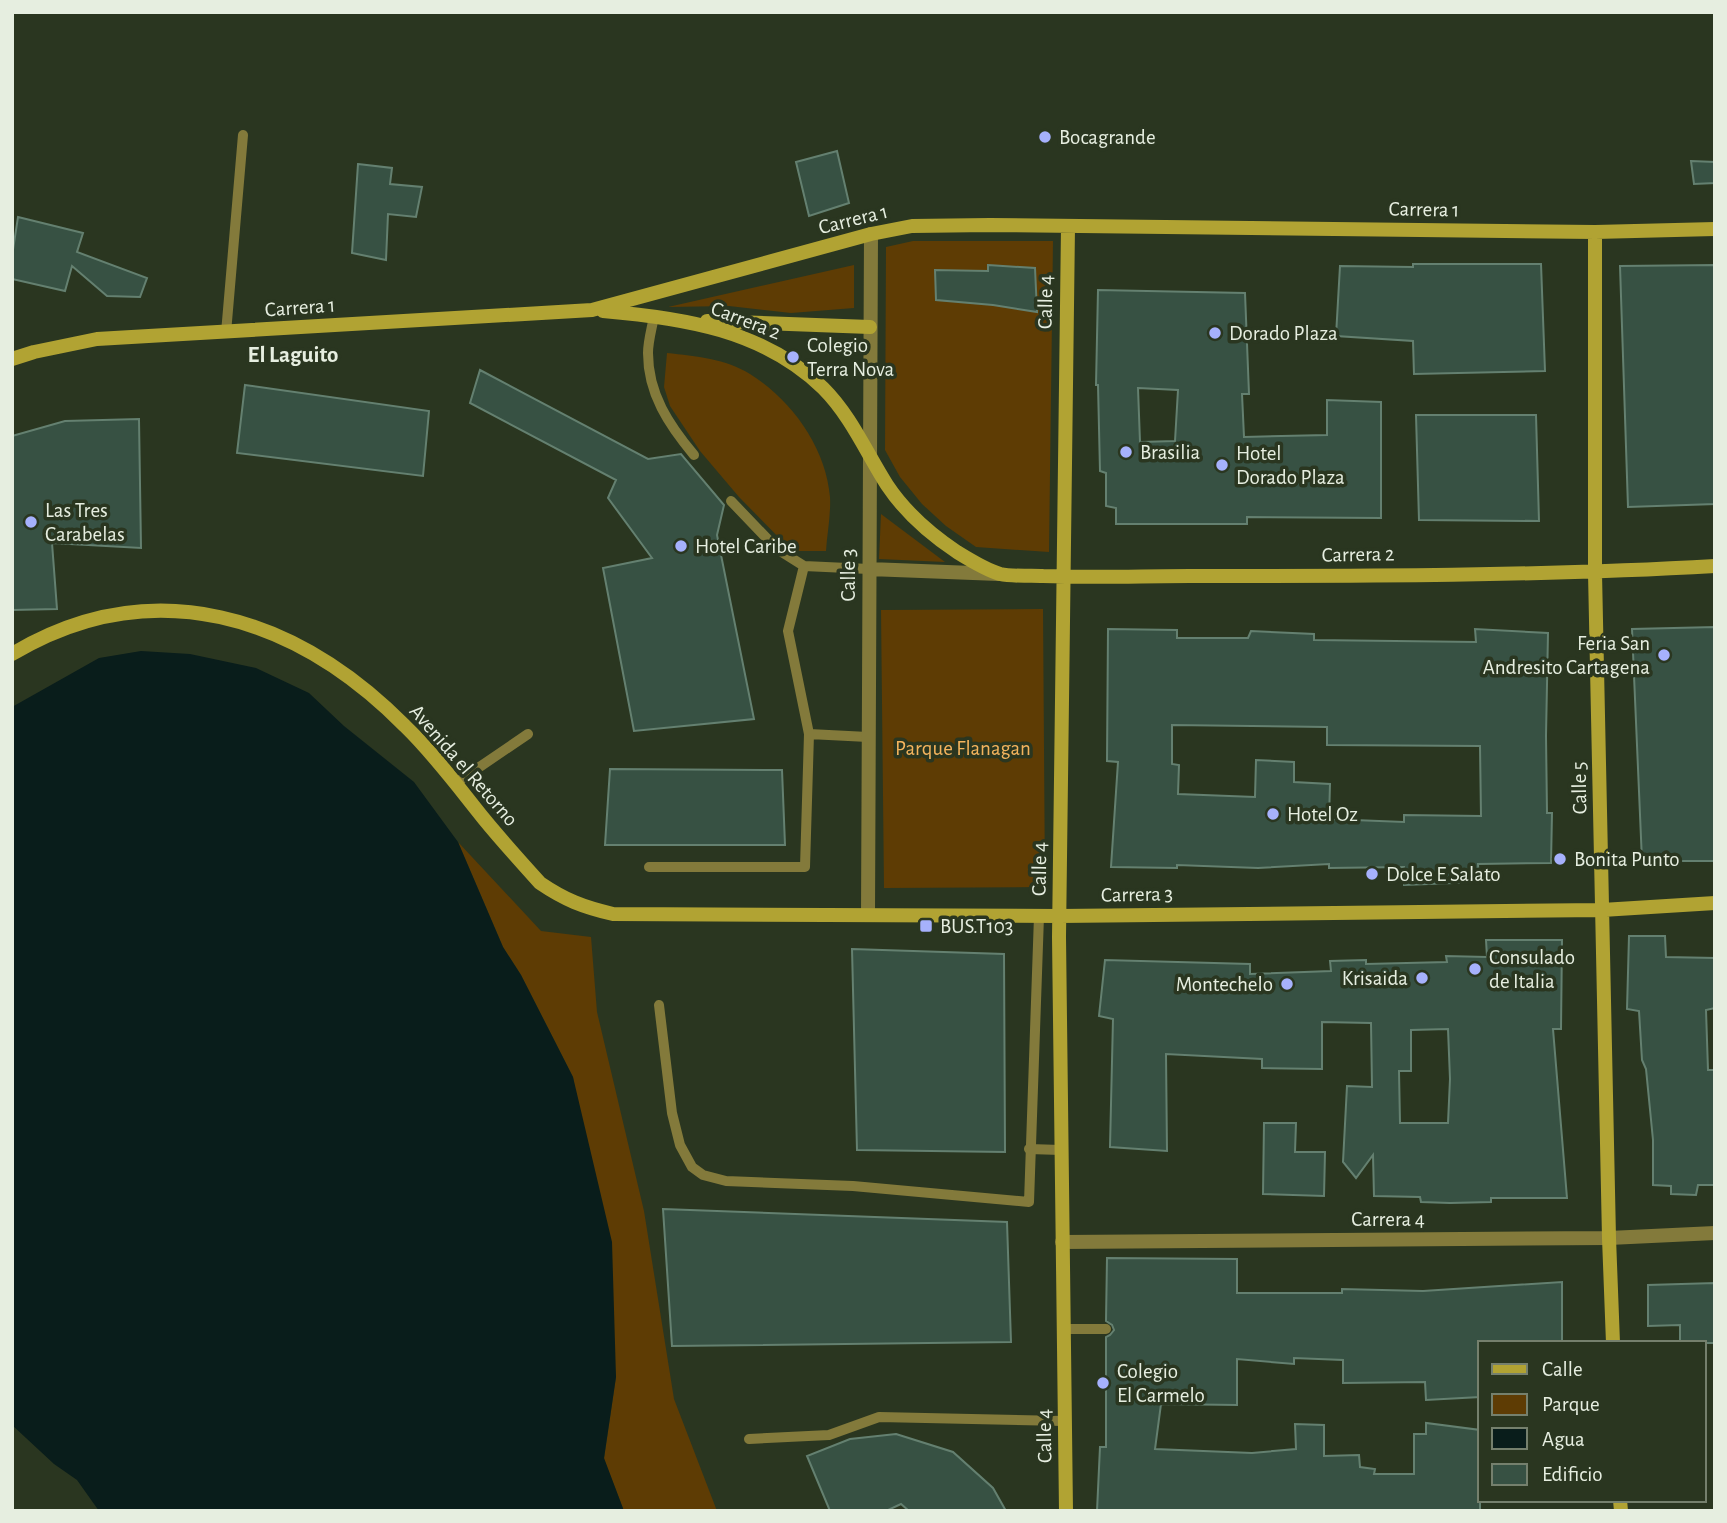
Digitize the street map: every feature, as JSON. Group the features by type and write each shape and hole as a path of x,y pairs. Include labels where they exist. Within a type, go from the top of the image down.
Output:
{"main road":[{"name":"Carrera 1","path":"12,359 97,339 592,310 871,234 912,226 1595,232 1715,229"},
{"name":"Calle 4","path":"1066,1511 1060,1150 1060,916 1068,227"},
{"name":"Calle 5","path":"1595,232 1595,573 1609,1238 1614,1341"},
{"name":"Carrera 2","path":"592,310 688,321 750,340 795,365 839,407 888,485 910,514 937,538 968,559 1001,574 1063,577 1595,573 1715,566"},
{"path":"688,321 870,327"},
{"name":"Avenida el Retorno","path":"12,654 32,642 68,627 106,617 145,612 184,612 223,617 261,628 297,643 331,664 405,726 540,883 562,898"},
{"name":"Carrera 3","path":"562,898 580,907 613,914 1039,916 1602,910 1715,903"}],"street":[{"name":"Calle 3","path":"868,915 871,234"},
{"name":"Carrera 2","path":"869,569 1001,574"},
{"name":"Carrera 4","path":"1062,1242 1609,1238 1715,1233"}],"lane":[{"path":"226,333 243,135"},
{"path":"654,316 648,353 653,390 669,424 694,455"},
{"path":"731,501 778,549 804,566 869,569"},
{"path":"649,867 805,867 809,734 788,631 804,566"},
{"path":"456,783 528,734"},
{"path":"809,734 868,737"},
{"path":"659,1004 672,1113 680,1145 692,1167 703,1175 726,1181 853,1186 1029,1202 1039,916"},
{"path":"1029,1149 1060,1150"},
{"path":"1064,1329 1106,1329"},
{"path":"749,1439 829,1435 878,1417 1064,1422"}],"green space":[{"path":"913,241 1053,241 1049,552 976,547 946,526 922,504 900,477 885,450 886,247"},
{"path":"854,265 854,308 791,313 729,306 668,307"},
{"path":"667,353 710,359 741,369 780,397 793,411 814,443 827,479 830,504 826,551 792,551 739,497 700,451 670,406 664,387"},
{"path":"881,514 945,562 879,559"},
{"name":"Parque Flanagan","path":"1043,609 1045,887 884,888 881,610"},
{"path":"458,842 541,931 591,937 597,1012 644,1211 674,1399 717,1511 624,1511 604,1459 616,1377 573,1077 521,975 503,947"}],"water":[{"path":"141,651 190,654 256,668 309,693 344,726 414,782 458,842 503,947 521,975 573,1077 612,1242 616,1377 604,1458 624,1511 99,1511 77,1480 54,1464 12,1425 12,707 99,658"}],"building":[{"path":"837,151 849,203 809,216 796,162"},
{"path":"1691,161 1715,162 1715,183 1694,184"},
{"path":"358,164 392,168 390,184 422,187 416,217 388,214 386,260 352,253"},
{"path":"18,217 83,233 77,252 147,278 140,297 107,296 72,266 65,291 12,279 12,256"},
{"path":"1413,264 1541,264 1545,371 1414,374 1413,341 1336,336 1340,266 1413,267"},
{"path":"988,265 1035,268 1037,312 936,300 935,270 988,271"},
{"path":"1715,265 1715,504 1628,507 1620,266"},
{"path":"1098,290 1245,293 1249,394 1242,394 1244,437 1327,435 1327,400 1381,402 1381,518 1247,517 1247,524 1116,524 1116,508 1106,506 1106,473 1100,471 1096,385","holes":["1138,388 1178,390 1175,441 1140,442"]},
{"name":"Hotel Caribe","path":"480,370 648,459 681,454 724,505 717,535 754,719 634,731 603,568 652,558 608,498 616,480 470,403"},
{"path":"245,385 429,411 423,476 237,453"},
{"path":"1416,415 1536,415 1539,521 1419,520"},
{"path":"139,419 141,548 52,543 57,609 12,610 12,436 65,421"},
{"path":"1715,627 1715,861 1642,861 1632,629"},
{"path":"1108,629 1177,630 1177,638 1248,638 1251,631 1314,634 1314,640 1476,642 1475,629 1548,633 1547,813 1552,813 1551,863 1478,864 1479,882 1404,885 1404,867 1329,868 1329,864 1258,868 1177,865 1177,868 1111,867 1118,762 1107,761","holes":["1172,725 1327,727 1327,745 1480,746 1481,816 1404,815 1404,822 1329,819 1330,784 1294,782 1294,762 1256,760 1255,797 1178,794 1179,765 1172,764"]},
{"path":"610,769 782,770 785,845 605,845"},
{"path":"1629,936 1665,936 1666,957 1715,958 1715,1008 1706,1010 1708,1070 1715,1070 1715,1185 1698,1185 1696,1195 1671,1194 1671,1186 1653,1185 1653,1140 1646,1069 1642,1060 1639,1011 1627,1009"},
{"path":"1486,940 1562,940 1561,1029 1553,1029 1567,1198 1491,1198 1491,1202 1450,1203 1421,1202 1420,1197 1374,1196 1373,1155 1356,1178 1343,1162 1347,1086 1372,1087 1371,1023 1322,1022 1322,1069 1262,1068 1262,1059 1166,1054 1167,1151 1110,1147 1113,1019 1099,1016 1105,960 1250,964 1250,974 1331,971 1330,961 1366,960 1366,964 1447,962 1446,956 1487,957","holes":["1448,1029 1448,1123 1400,1123 1399,1071 1411,1071 1411,1030"]},
{"path":"852,949 1004,954 1005,1152 857,1150"},
{"path":"1264,1123 1296,1123 1295,1152 1325,1152 1324,1196 1263,1194"},
{"path":"663,1209 1007,1222 1011,1342 672,1346"},
{"path":"1107,1258 1237,1259 1237,1293 1342,1293 1342,1289 1423,1291 1562,1282 1562,1341 1478,1341 1478,1397 1426,1400 1425,1382 1343,1383 1343,1360 1294,1358 1294,1364 1237,1359 1237,1405 1161,1404 1155,1449 1252,1453 1296,1449 1295,1424 1324,1425 1324,1456 1359,1455 1360,1467 1375,1469 1374,1474 1414,1474 1414,1434 1426,1434 1426,1423 1478,1430 1480,1511 1097,1511 1100,1447 1106,1447 1106,1337 1114,1330 1106,1321"},
{"path":"1715,1283 1715,1343 1680,1341 1680,1325 1648,1326 1648,1285"},
{"path":"896,1434 953,1452 993,1488 1006,1511 909,1511 901,1504 886,1511 830,1511 807,1456 850,1439"}],"place":[{"name":"Bocagrande","path":"1045,137"},
{"name":"Dorado Plaza","path":"1215,333"},
{"name":"Colegio Terra Nova","path":"793,357"},
{"name":"Brasilia","path":"1126,452"},
{"name":"Hotel Dorado Plaza","path":"1222,465"},
{"name":"Las Tres Carabelas","path":"31,522"},
{"name":"Hotel Caribe","path":"681,546"},
{"name":"Feria San Andresito Cartagena","path":"1664,655"},
{"name":"Hotel Oz","path":"1273,814"},
{"name":"Bonita Punto","path":"1560,859"},
{"name":"Dolce E Salato","path":"1372,874"},
{"name":"BUS.T103","path":"926,926"},
{"name":"Consulado de Italia","path":"1475,969"},
{"name":"Krisaida","path":"1422,978"},
{"name":"Montechelo","path":"1287,984"},
{"name":"Colegio El Carmelo","path":"1103,1383"}],"district":[{"name":"El Laguito","path":"293,354"}]}
